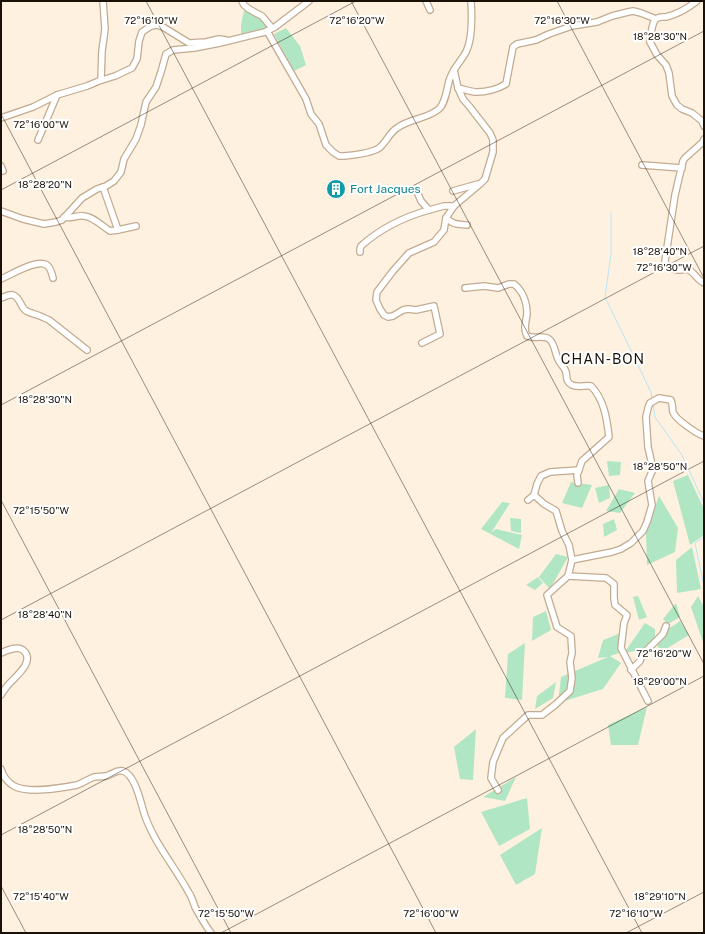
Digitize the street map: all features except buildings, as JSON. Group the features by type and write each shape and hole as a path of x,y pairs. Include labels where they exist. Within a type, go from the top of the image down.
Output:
{"street":[{"path":"101,80 102,51 105,29 103,1"},
{"path":"242,1 249,9 262,16 306,99 311,114 319,124 326,145 339,156 373,151 379,148 398,127 432,113 441,107 454,70 466,51 471,34 471,1"},
{"path":"1,211 22,219 44,224 62,220 82,198 114,181 121,172 124,160 142,125 146,102 156,87 166,54 173,50 194,48 228,41 270,30 309,1"},
{"path":"426,1 430,10"},
{"path":"458,88 477,92 499,88 506,84 513,47 517,44 536,40 572,26 597,22 605,18 628,12 634,11 656,19 658,17 667,17 684,10 698,1"},
{"path":"656,19 650,42 666,65 669,73 672,96 682,110 692,113 702,121 704,126"},
{"path":"1,118 33,107 57,95 115,76 132,68 136,60 142,32 151,26 157,25 163,27 189,43 206,42 219,39 228,41"},
{"path":"422,343 440,337 434,306 416,310 403,310 388,317 384,315 376,300 377,292 409,253 434,242 444,230 446,218 454,206 486,179 493,152 493,140 487,129 463,99 458,88 454,70"},
{"path":"38,140 57,95"},
{"path":"704,139 703,142 683,161 675,195 665,261 666,266 672,269 690,270 699,280 704,283"},
{"path":"642,165 682,168"},
{"path":"453,191 480,184"},
{"path":"103,187 118,230"},
{"path":"418,194 429,210"},
{"path":"360,252 360,249 368,239 403,218 444,206 454,206"},
{"path":"64,217 86,216 98,222 110,231 136,226"},
{"path":"446,218 455,224 467,225"},
{"path":"1,278 24,268 39,264 45,264 50,268 53,278"},
{"path":"465,288 484,286 498,288 509,284 514,284 518,287 522,292 526,305 527,313 525,328 527,336 534,338 547,338 550,340 553,343 559,361 566,373 566,379 569,383 579,387 584,385 591,386 595,390 604,411 608,425 609,437 582,461 577,475 578,483"},
{"path":"1,298 12,295 17,297 25,310 42,316 87,350"},
{"path":"572,560 621,549 631,543 643,531 652,505 648,481 653,469 648,447 646,416 650,403 659,398 671,400 673,404 673,413 676,417 694,432 704,436"},
{"path":"528,500 534,495 541,476 550,472 579,470"},
{"path":"498,790 491,778 493,762 503,738 528,715 542,715 555,705 570,691 572,678 570,662 572,653 571,636 558,627 547,595 568,576 572,560 569,545 562,531 556,511 544,504 534,495"},
{"path":"568,576 606,578 614,584 614,598 616,605 627,615 624,623 621,648 648,701"},
{"path":"631,670 640,661 642,655 663,634 666,626"},
{"path":"1,653 21,648 24,650 27,658 24,668 8,684 1,695"},
{"path":"1,769 8,782 14,786 31,790 49,789 78,784 117,771 124,771 128,774 135,784 146,818 156,842 172,864 211,933"}],"green space":[{"path":"244,10 259,16 268,27 241,34"},
{"path":"286,28 300,46 306,65 294,71 274,34"},
{"path":"607,461 621,462 620,475 609,476"},
{"path":"688,475 704,509 704,535 690,545 673,481"},
{"path":"571,482 592,485 582,508 562,503"},
{"path":"609,485 610,498 599,503 595,488"},
{"path":"619,489 635,493 620,513 606,511"},
{"path":"659,496 678,528 675,552 647,565 646,532"},
{"path":"502,502 510,503 491,533 496,529 522,535 519,549 481,529"},
{"path":"510,518 521,519 521,533 511,531"},
{"path":"614,519 617,530 604,537 603,524"},
{"path":"692,547 701,589 677,593 676,560"},
{"path":"556,554 568,557 550,589 539,577"},
{"path":"538,577 543,583 535,590 526,585"},
{"path":"638,596 647,617 639,620 633,597"},
{"path":"698,596 704,607 704,645 691,607"},
{"path":"676,603 680,617 668,624 663,619"},
{"path":"546,611 551,630 532,641 533,617"},
{"path":"680,621 689,635 661,652 654,639 653,648 624,653 645,623 655,629 655,638"},
{"path":"621,633 619,653 610,656 621,663 603,689 558,703 561,677 608,657 598,658 603,640"},
{"path":"525,643 522,700 505,698 508,654"},
{"path":"556,682 553,698 535,709 537,696"},
{"path":"647,707 638,745 611,745 608,725"},
{"path":"476,729 473,780 460,779 454,747"},
{"path":"516,777 505,801 483,797"},
{"path":"527,798 530,829 499,846 481,812"},
{"path":"542,828 535,874 516,885 500,855"}],"waterway":[{"path":"611,213 611,254 605,297 651,392 652,399"},
{"path":"653,404 655,417 682,455 704,503"},
{"path":"704,537 695,543 704,586"}],"place":[{"name":"Fort Jacques","path":"336,189"}],"district":[{"name":"CHAN-BON","path":"603,359"}]}
